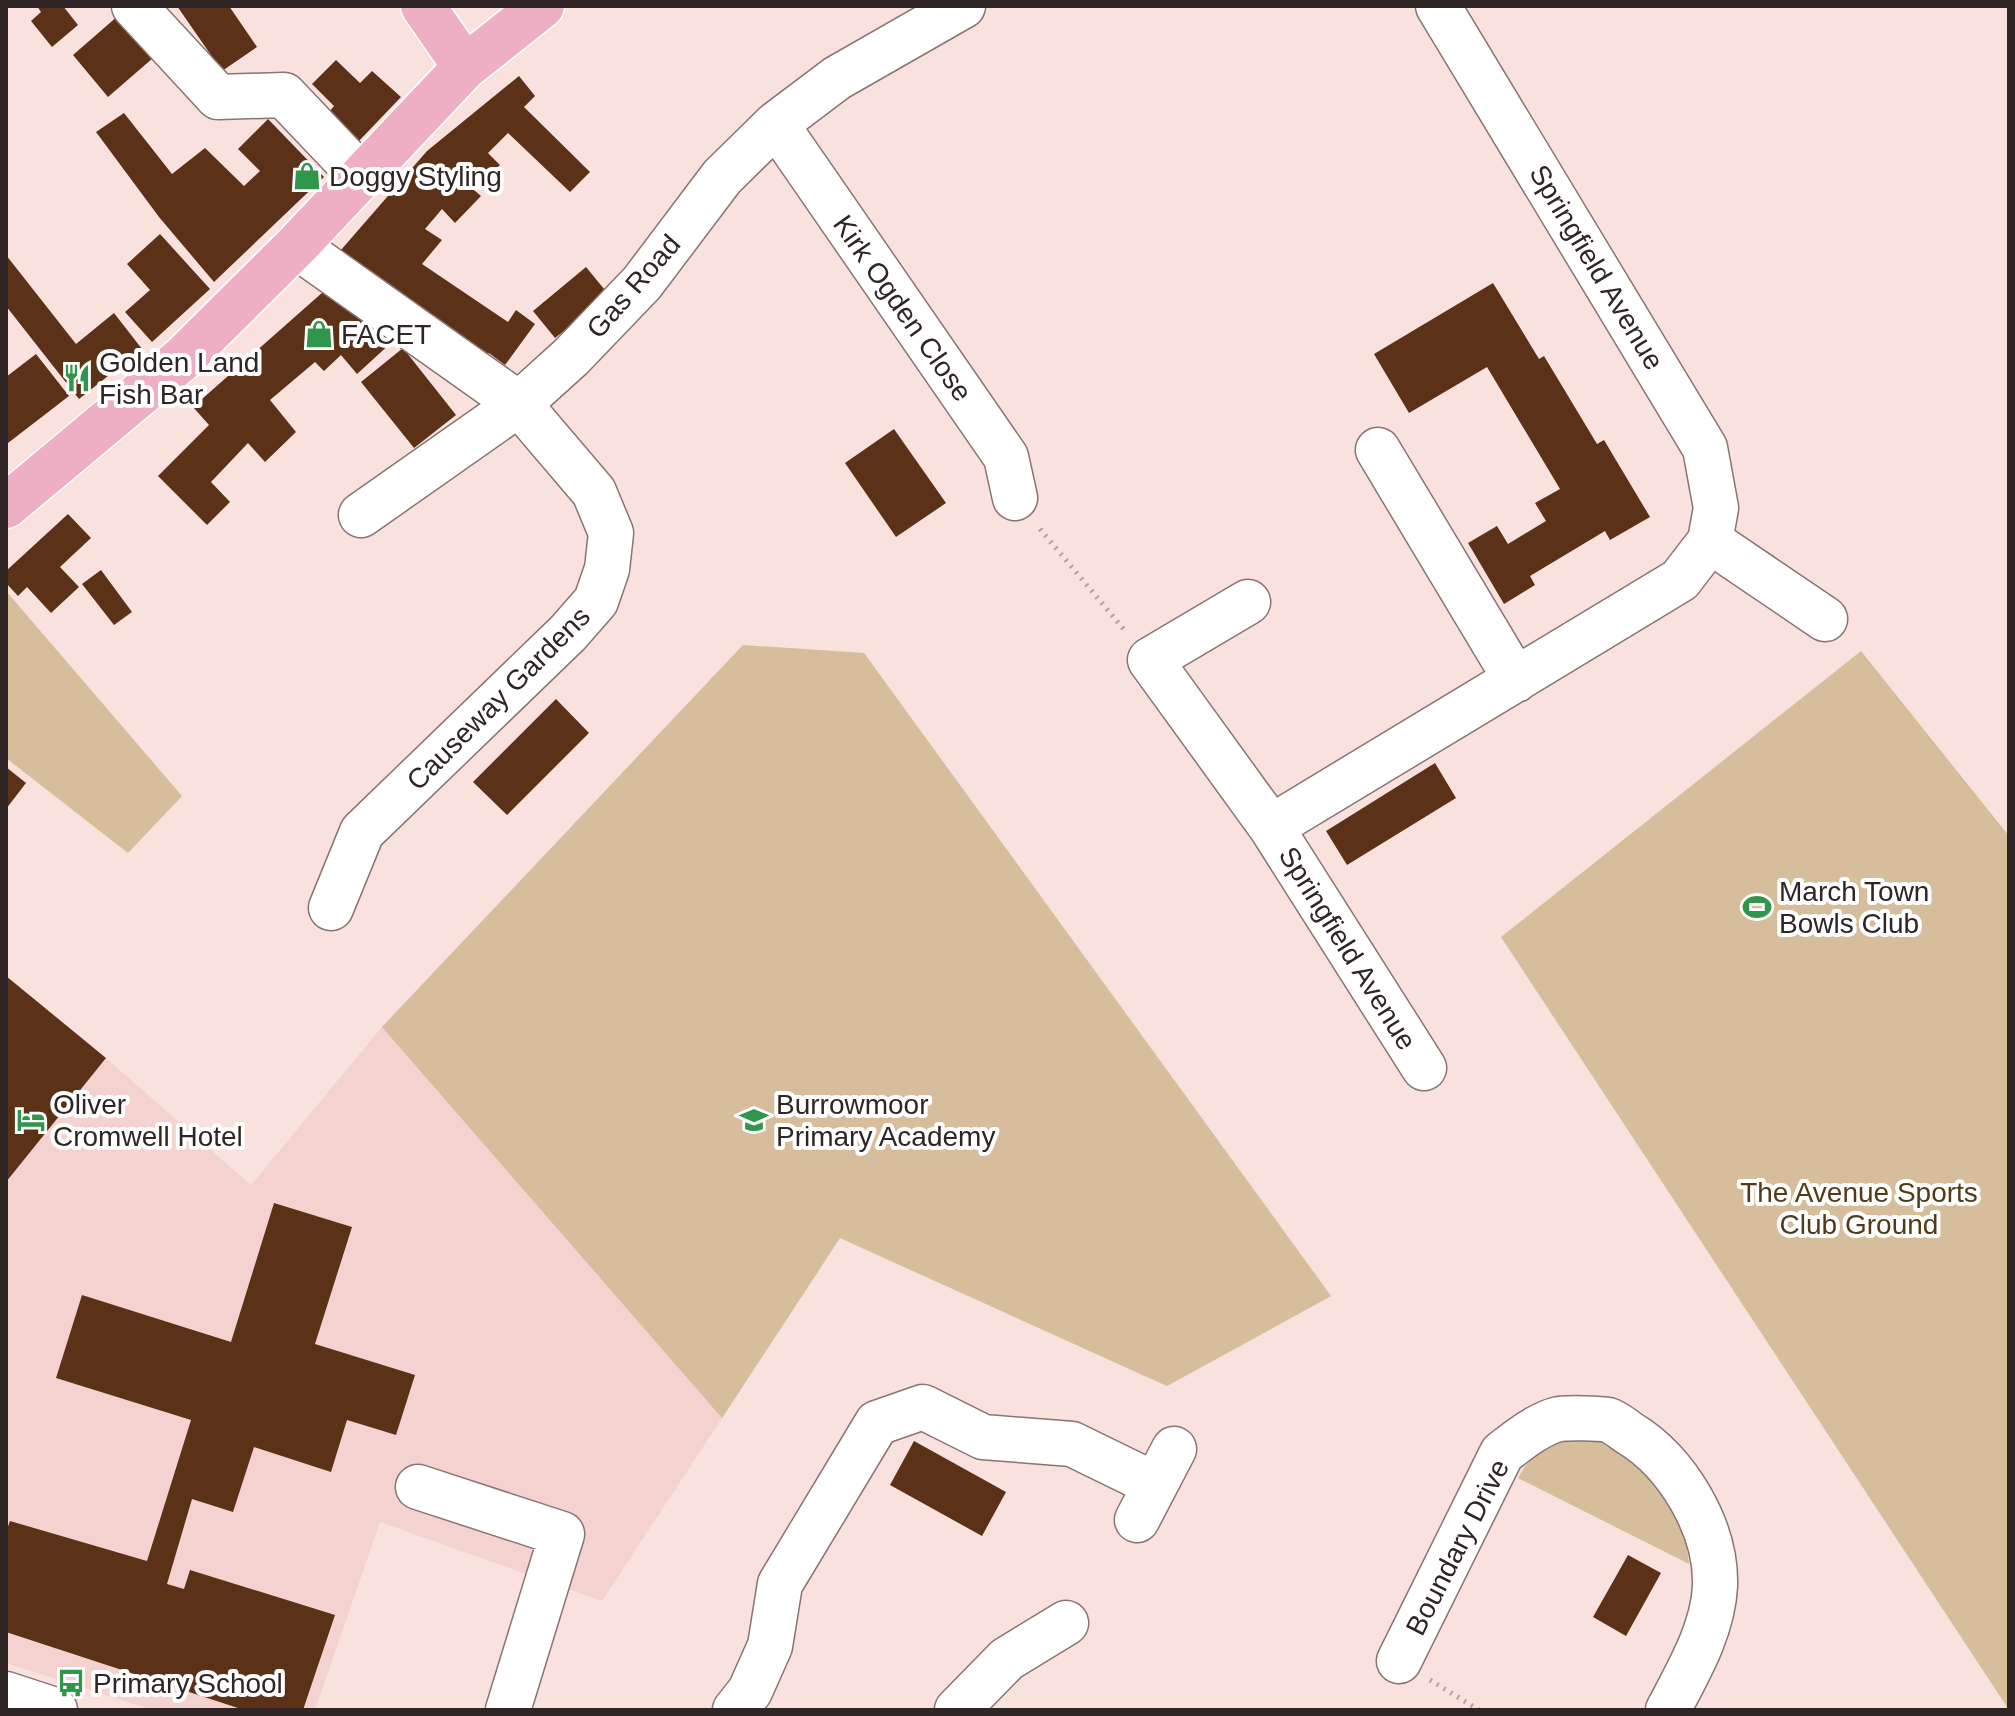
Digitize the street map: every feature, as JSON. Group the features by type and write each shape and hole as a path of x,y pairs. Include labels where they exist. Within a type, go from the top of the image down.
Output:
{"main road":[{"path":"423,6 465,67"},
{"path":"6,506 182,359 296,246 465,67 542,6"}],"street":[{"path":"134,6 218,97 284,95 361,176"},
{"name":"Gas Road","path":"361,515 519,404 571,357 642,283 722,177 776,124 837,78 963,6"},
{"name":"Springfield Avenue","path":"1271,827 1680,580 1710,541 1716,508 1705,448 1438,6"},
{"name":"Kirk Ogden Close","path":"776,124 1006,457 1015,498"},
{"path":"296,246 519,404"},
{"name":"Causeway Gardens","path":"331,908 362,832 568,633 596,601 607,569 611,533 594,492 519,404"},
{"path":"1378,450 1516,680"},
{"path":"1710,541 1825,619"},
{"path":"1150,660 1248,602"},
{"name":"Springfield Avenue","path":"1150,660 1271,827 1424,1068"},
{"path":"735,1710 750,1691 770,1646 780,1584 877,1423 923,1407 983,1437 1072,1444 1155,1485"},
{"name":"Boundary Drive","path":"1399,1661 1502,1453 1528,1434 1559,1419 1608,1420 1644,1442 1678,1480 1698,1511 1711,1549 1715,1586 1701,1647 1668,1710"},
{"path":"418,1487 562,1534 508,1710"},
{"path":"957,1710 1007,1659 1066,1623"},
{"path":"6,1694 55,1710"}],"path":[{"path":"1015,498 1150,660"},
{"path":"1399,1661 1479,1710"}],"shaded area":[{"name":"Burrowmoor Primary Academy","path":"743,645 864,653 1331,1296 1167,1386 840,1238 602,1601 380,1522 315,1710 153,1710 6,1663 6,1182 106,1058 251,1185 382,1027"}],"green space":[{"path":"6,591 182,796 128,853 6,758"},
{"path":"743,645 864,653 1331,1296 1167,1386 840,1238 722,1418 382,1027"},
{"name":"The Avenue Sports Club Ground","path":"1861,651 2009,836 2009,1710 1501,937"},
{"path":"1574,1436 1608,1437 1641,1463 1669,1501 1685,1532 1689,1564 1518,1478 1541,1450"}],"building":[{"path":"37,6 63,6 78,25 52,47 31,21 41,12"},
{"path":"177,6 229,6 257,47 222,71"},
{"path":"119,15 153,58 108,97 73,55"},
{"path":"336,60 360,83 372,71 401,97 358,142 328,113 334,106 312,84"},
{"path":"519,76 535,96 524,107 590,172 570,192 508,133 488,153 500,165 474,190 481,196 455,223 442,209 425,229 442,240 422,264 508,322 516,310 535,324 505,365 489,353 478,362 334,258 427,151"},
{"path":"124,113 172,174 205,148 244,186 260,171 238,149 268,119 324,177 214,282 159,217 96,132"},
{"path":"160,234 210,289 152,342 125,312 150,290 127,264"},
{"path":"6,255 76,344 114,313 142,349 79,399 6,306"},
{"path":"586,267 609,295 555,338 533,311"},
{"path":"1493,283 1539,359 1544,356 1597,444 1604,440 1650,517 1610,540 1605,531 1530,576 1535,585 1504,604 1468,543 1497,526 1508,544 1546,521 1535,503 1560,489 1487,367 1409,413 1374,354"},
{"path":"323,292 392,342 357,374 341,355 324,371 315,362 270,400 296,432 265,462 248,443 211,482 230,502 207,525 158,476 209,425 193,407"},
{"path":"403,348 456,415 414,448 361,382"},
{"path":"36,354 69,396 8,443 6,377"},
{"path":"894,429 946,503 896,537 845,463"},
{"path":"68,514 91,538 60,567 79,587 51,613 27,587 18,596 6,583 6,571"},
{"path":"101,570 132,612 114,625 82,584"},
{"path":"556,699 589,733 507,815 473,782"},
{"path":"1435,763 1456,798 1347,865 1326,831"},
{"path":"6,767 26,783 6,809"},
{"name":"Oliver Cromwell Hotel","path":"6,976 106,1058 6,1182"},
{"path":"274,1203 352,1227 315,1344 415,1375 396,1435 347,1420 331,1472 254,1447 233,1512 192,1499 167,1584 184,1589 190,1570 335,1615 303,1710 244,1710 6,1632 6,1532 10,1521 147,1561 191,1420 56,1378 82,1295 231,1342"},
{"path":"914,1441 1006,1492 982,1536 890,1485"},
{"path":"1628,1555 1661,1573 1626,1636 1593,1617"}],"place":[{"name":"Doggy Styling","path":"307,176"},
{"name":"FACET","path":"319,334"},
{"name":"Golden Land Fish Bar","path":"77,378"},
{"name":"March Town Bowls Club","path":"1757,907"},
{"name":"Oliver Cromwell Hotel","path":"31,1120"},
{"name":"Burrowmoor Primary Academy","path":"754,1120"},
{"name":"Primary School","path":"71,1683"}]}
